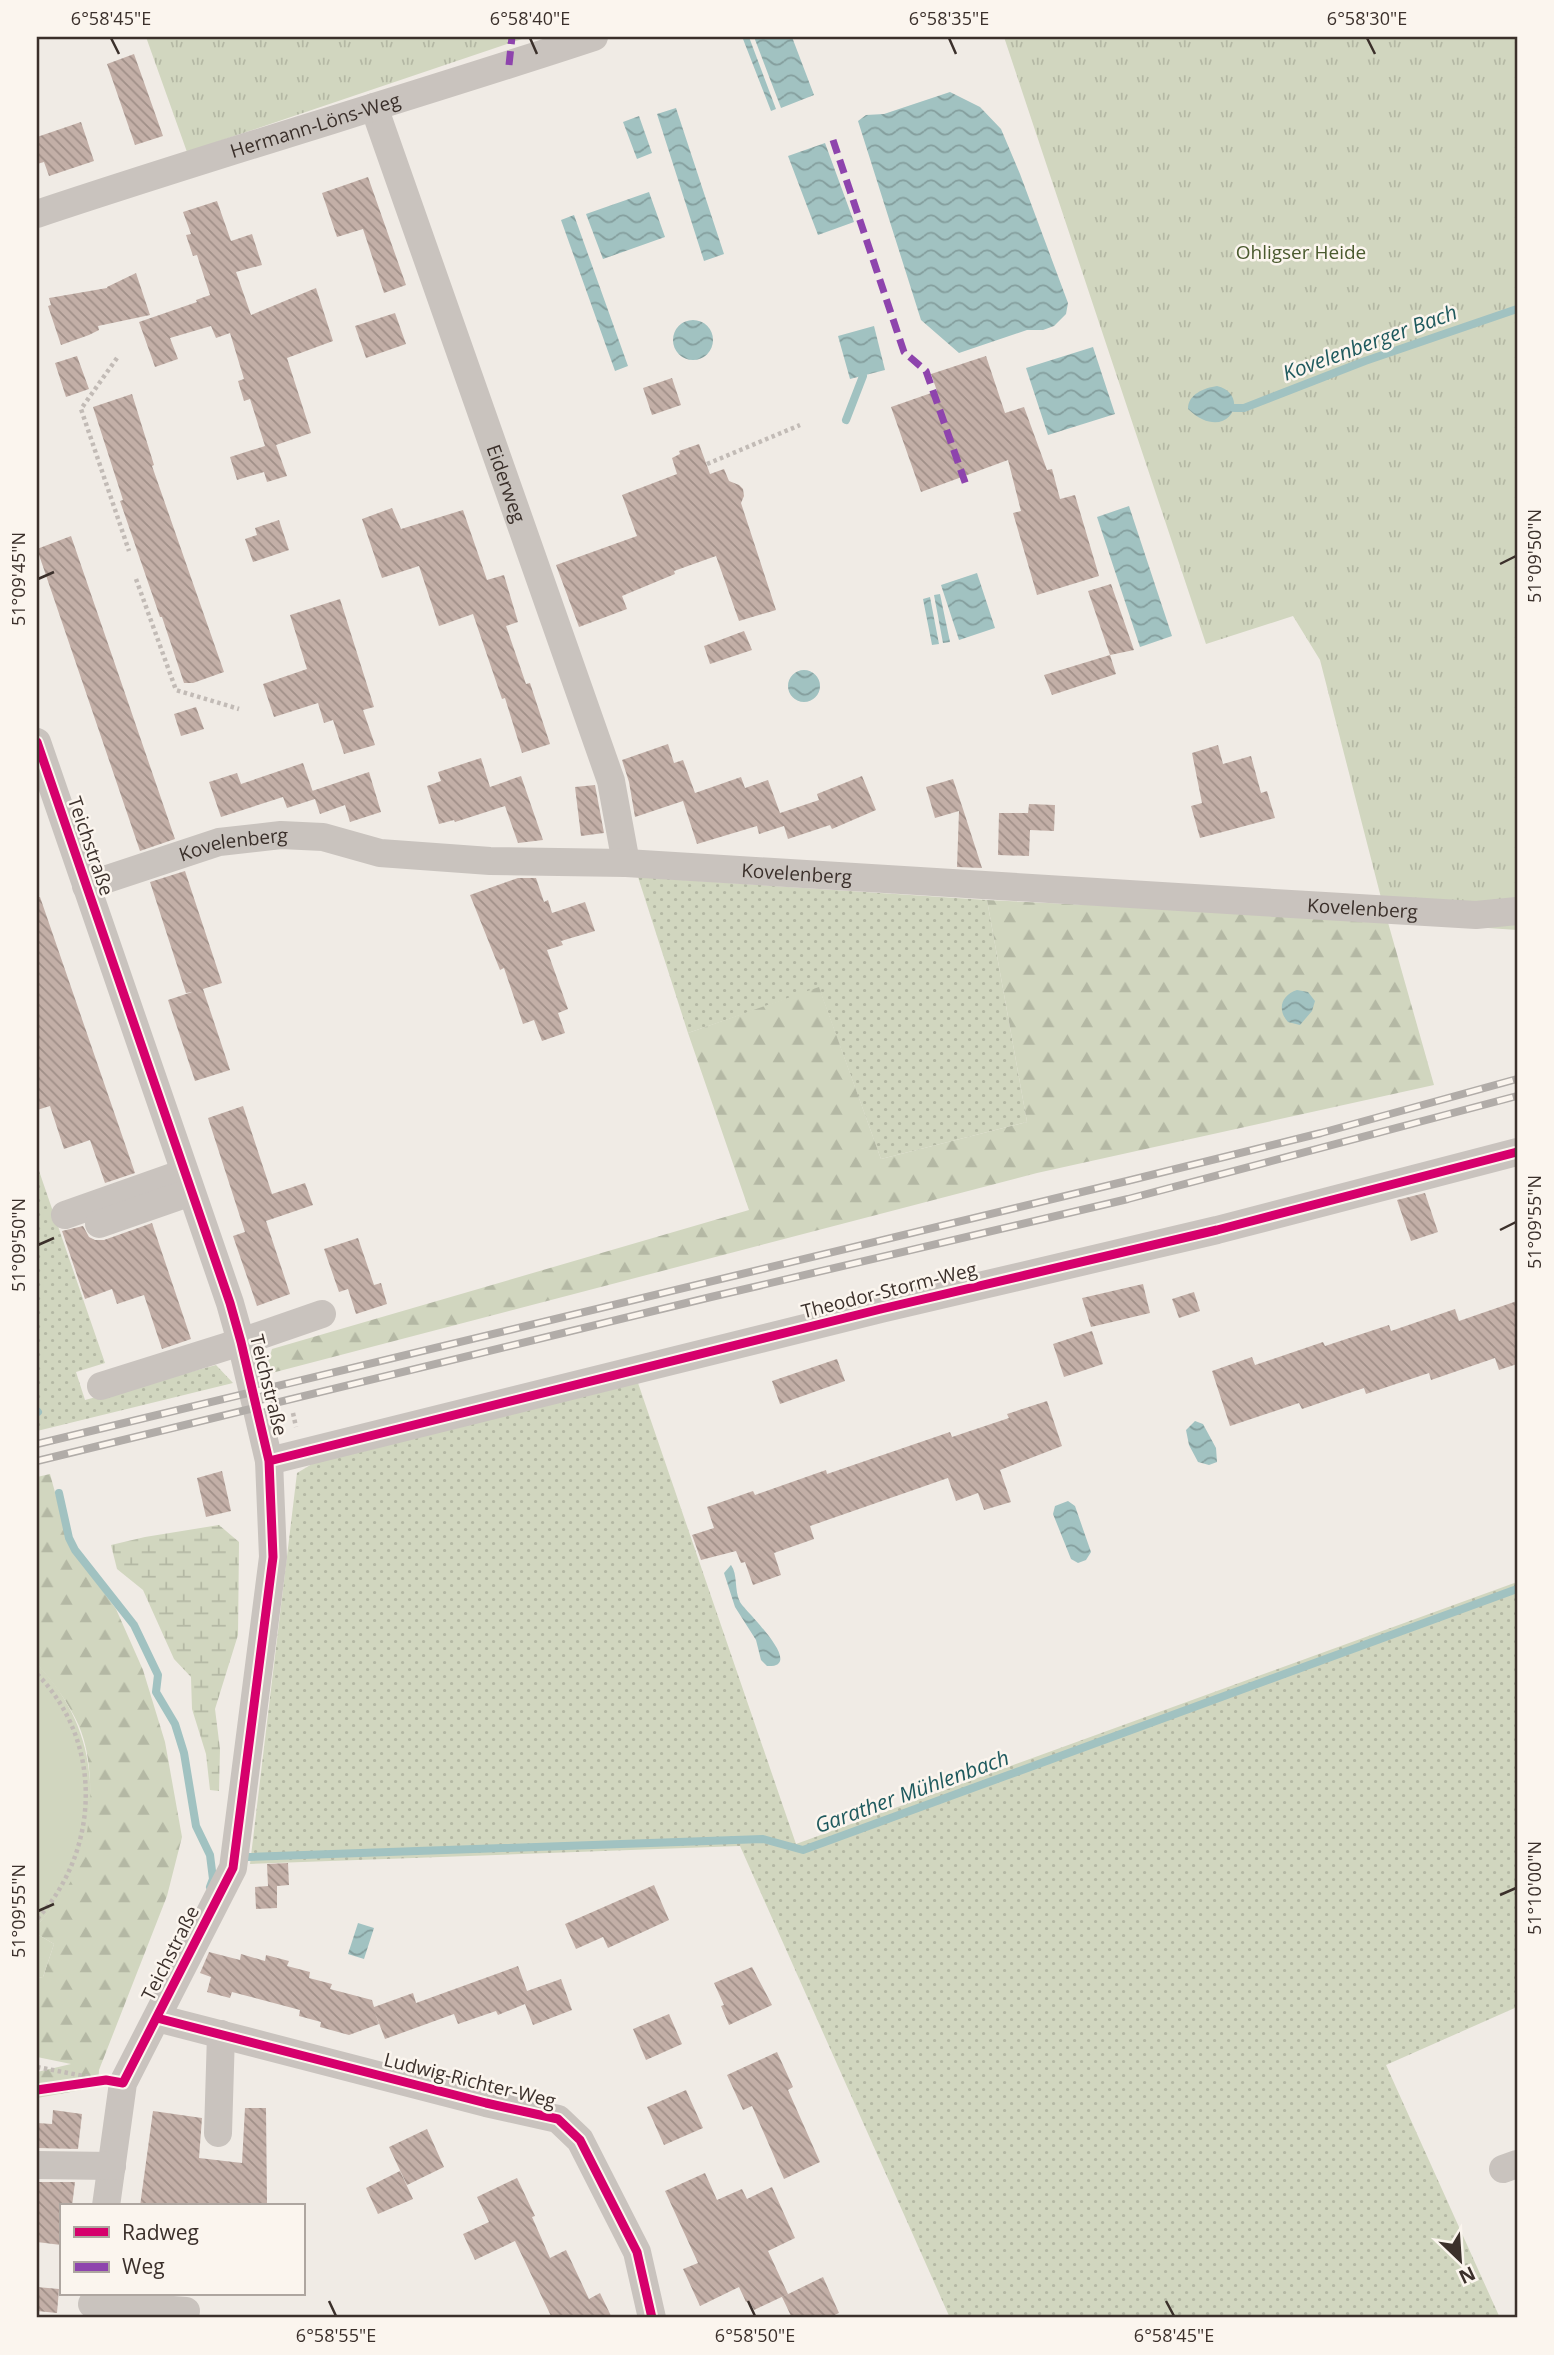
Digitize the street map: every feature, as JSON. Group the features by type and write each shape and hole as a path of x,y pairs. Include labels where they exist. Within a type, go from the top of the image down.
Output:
{"street":[{"name":"Hermann-Löns-Weg","path":"37,214 170,169 594,37"},
{"name":"Eiderweg","path":"374,107 611,781 626,863"},
{"name":"Teichstraße","path":"37,742 242,1342 269,1461 274,1557 233,1868 124,2083 106,2204"},
{"name":"Kovelenberg","path":"86,886 219,842 281,835 323,837 380,853 491,861 626,863 1476,915 1517,911"},
{"name":"Theodor-Storm-Weg","path":"269,1461 881,1309 1229,1227 1517,1152"},
{"path":"65,1215 188,1183"},
{"path":"100,1224 188,1183"},
{"path":"101,1386 322,1314"},
{"name":"Ludwig-Richter-Weg","path":"157,2018 558,2119 580,2140 637,2252 652,2318"},
{"path":"218,2133 221,2034"},
{"path":"37,2165 112,2166"},
{"path":"93,2305 186,2311"}],"path":[{"path":"117,358 81,409 129,551"},
{"path":"707,464 800,425"},
{"path":"136,579 176,690 239,709"},
{"path":"37,1674 65,1710 74,1731 84,1770 86,1800 76,1856 66,1880 51,1904 37,1919"},
{"path":"37,2067 106,2080"}],"green space":[{"path":"146,37 528,37 187,152"},
{"name":"Ohligser Heide","path":"1004,37 1517,37 1517,930 1387,921 1320,660 1293,616 1206,644"},
{"path":"638,877 987,900 1027,1122 881,1159 819,988 688,1033"},
{"path":"987,900 1387,919 1434,1085 1037,1173 264,1375 272,1349 749,1210 688,1033 819,987 881,1159 1027,1122"},
{"path":"37,1165 105,1363 76,1372 85,1400 216,1365 233,1383 37,1431"},
{"path":"638,1383 796,1844 1517,1582 1517,2007 1386,2065 1500,2318 950,2318 740,1846 250,1864 297,1473 322,1458"},
{"path":"50,1474 70,1547 116,1609 143,1670 165,1742 182,1837 167,1896 99,2070 98,2087 37,2098 37,2072 71,2064 37,2057 37,1978 43,1977 54,1944 37,1934 37,1926 60,1897 75,1870 87,1829 90,1786 89,1764 79,1726 60,1693 37,1664 37,1477"},
{"path":"219,1525 239,1542 238,1635 215,1709 220,1749 219,1791 210,1790 206,1754 192,1709 191,1677 174,1659 143,1590 117,1569 111,1545"},
{"path":"37,1664 65,1701 83,1741 88,1763 90,1808 80,1865 64,1892 37,1926"},
{"path":"37,1934 54,1944 43,1977 37,1978"}],"water":[{"path":"749,37 776,109 771,111 743,39"},
{"path":"754,37 792,37 814,95 781,108"},
{"path":"950,92 980,107 1001,129 1068,303 1066,314 1054,326 1043,330 1027,330 959,353 921,320 858,121 866,115 884,114"},
{"path":"676,108 724,254 704,261 657,114"},
{"path":"639,116 652,153 637,159 623,122"},
{"path":"825,143 854,222 818,235 788,156"},
{"path":"649,192 665,237 603,259 586,214"},
{"path":"574,215 628,366 615,371 561,220"},
{"path":"693,320 707,326 713,340 707,354 693,360 679,354 673,340 679,326"},
{"path":"874,326 885,370 850,379 838,336"},
{"path":"1093,347 1115,414 1048,435 1026,368"},
{"path":"1217,386 1228,391 1233,399 1231,415 1214,422 1202,419 1188,409 1194,396 1202,390"},
{"path":"1129,506 1172,636 1140,647 1097,517"},
{"path":"977,573 995,628 959,640 941,585"},
{"path":"940,594 950,642 943,643 934,595"},
{"path":"930,597 939,644 932,645 923,599"},
{"path":"804,670 815,675 820,686 815,697 804,702 793,697 788,686 793,675"},
{"path":"1297,990 1308,992 1315,1001 1312,1011 1300,1025 1288,1022 1282,1008 1287,995"},
{"path":"1195,1421 1203,1424 1216,1448 1217,1462 1209,1465 1198,1462 1189,1445 1186,1430"},
{"path":"1068,1501 1075,1506 1091,1552 1086,1560 1078,1563 1071,1559 1053,1514 1055,1506"},
{"path":"731,1565 740,1602 777,1649 780,1658 778,1664 767,1666 761,1660 756,1640 735,1607 724,1573"},
{"path":"358,1923 374,1928 364,1959 348,1954"}],"building":[{"path":"134,54 163,136 135,145 107,64"},
{"path":"81,122 94,161 49,176 44,162 37,164 37,137"},
{"path":"368,177 406,285 384,293 363,229 337,237 322,193"},
{"path":"217,201 231,241 252,234 262,265 236,272 251,315 316,288 333,341 287,358 311,433 276,445 287,476 267,482 264,472 237,480 230,457 265,446 250,399 244,401 238,381 244,379 230,333 216,338 211,326 170,338 178,359 155,367 139,322 210,295 197,255 193,256 186,235 191,234 183,212"},
{"path":"136,273 150,315 98,326 99,330 61,345 48,306 51,305 49,298 107,288"},
{"path":"395,313 406,344 366,358 355,326"},
{"path":"77,356 89,389 66,397 55,363"},
{"path":"986,356 1005,413 1024,407 1047,470 1052,469 1060,499 1075,495 1099,576 1037,595 1013,513 1021,511 1008,460 921,492 891,407 937,391 931,374"},
{"path":"672,378 681,405 652,415 643,388"},
{"path":"132,394 154,465 152,466 224,672 193,683 184,683 160,617 120,501 123,500 93,407"},
{"path":"699,444 710,474 724,469 729,481 743,489 741,503 776,610 739,621 716,556 674,571 675,574 622,596 627,609 579,627 556,565 637,536 622,495 677,474 672,458 680,454 679,451"},
{"path":"392,508 401,529 463,510 487,580 504,575 518,622 506,626 526,684 530,683 550,744 522,753 505,698 502,699 473,614 439,626 419,566 382,578 362,519"},
{"path":"279,520 289,550 253,562 245,539 257,535 255,528"},
{"path":"71,536 175,839 140,851 37,549"},
{"path":"1111,584 1134,650 1110,655 1088,591"},
{"path":"340,599 374,707 363,710 375,745 344,754 333,720 324,723 318,703 274,717 263,684 307,669 290,615"},
{"path":"744,631 752,650 710,664 704,646"},
{"path":"1110,655 1116,674 1052,695 1044,675"},
{"path":"196,707 204,729 181,736 174,714"},
{"path":"668,744 674,763 683,760 695,793 741,777 745,788 768,780 780,813 819,800 817,794 862,776 876,810 832,829 830,825 788,839 784,826 759,834 757,826 697,844 683,801 635,817 622,760"},
{"path":"1218,745 1223,764 1251,756 1261,793 1267,791 1275,818 1200,838 1191,806 1202,803 1192,753"},
{"path":"481,758 490,787 521,776 543,840 518,843 505,806 455,822 454,820 439,824 427,786 441,781 438,772"},
{"path":"303,763 313,791 369,772 381,812 350,822 345,805 320,814 315,799 287,808 283,797 221,817 209,782 237,773 241,784"},
{"path":"953,779 982,868 957,867 959,811 935,818 926,787"},
{"path":"595,785 604,833 581,836 575,787"},
{"path":"1029,804 1055,805 1054,831 1030,830 1029,856 998,855 999,813 1028,813"},
{"path":"185,871 222,983 203,989 230,1070 195,1081 168,1000 192,992 186,993 150,882"},
{"path":"518,878 536,878 544,902 548,900 552,913 585,902 595,931 561,941 563,945 547,950 568,1009 558,1013 565,1033 542,1041 534,1020 523,1024 504,968 500,970 470,895"},
{"path":"37,897 40,897 135,1173 105,1183 90,1140 64,1149 50,1106 37,1110"},
{"path":"243,1106 272,1194 305,1183 313,1205 266,1221 290,1294 257,1306 233,1236 245,1232 208,1118"},
{"path":"1425,1193 1438,1232 1411,1241 1397,1200"},
{"path":"152,1223 191,1339 162,1349 144,1295 117,1304 112,1289 85,1299 62,1231 83,1226 89,1237 104,1240"},
{"path":"358,1238 374,1285 381,1283 387,1304 356,1314 348,1289 339,1292 324,1249"},
{"path":"1143,1284 1150,1313 1091,1327 1082,1298"},
{"path":"1194,1292 1200,1311 1179,1318 1172,1299"},
{"path":"1517,1301 1517,1364 1499,1370 1495,1358 1431,1380 1429,1373 1366,1394 1364,1388 1302,1409 1299,1403 1230,1426 1212,1371 1252,1357 1255,1365 1323,1342 1325,1346 1389,1325 1391,1331 1455,1309 1459,1321"},
{"path":"1092,1331 1103,1364 1064,1377 1053,1344"},
{"path":"837,1359 845,1381 780,1404 772,1381"},
{"path":"1047,1401 1062,1446 1000,1470 1011,1502 984,1510 978,1493 956,1501 948,1478 810,1526 814,1539 774,1553 781,1575 753,1585 745,1562 741,1563 736,1551 701,1560 692,1535 714,1528 707,1507 753,1491 755,1495 826,1470 827,1474 950,1432 952,1437 1009,1418 1007,1414"},
{"path":"222,1471 231,1511 206,1517 197,1478"},
{"path":"288,1863 289,1885 277,1886 277,1908 256,1909 255,1887 268,1886 267,1864"},
{"path":"654,1885 669,1920 608,1948 603,1937 576,1949 565,1924"},
{"path":"209,1952 240,1960 241,1954 265,1961 266,1955 289,1961 287,1966 310,1972 309,1978 332,1984 330,1989 372,2000 374,2007 413,1993 416,2003 518,1966 527,1991 561,1979 572,2010 533,2025 525,2004 498,2015 496,2011 458,2024 454,2014 385,2039 374,2010 379,2024 349,2035 320,2027 321,2022 299,2016 300,2010 232,1992 230,1998 207,1992 211,1977 200,1973"},
{"path":"752,1967 772,2005 729,2025 714,1983"},
{"path":"669,2014 682,2044 646,2060 633,2029"},
{"path":"777,2052 793,2087 788,2090 820,2162 784,2179 752,2106 743,2110 727,2075"},
{"path":"686,2090 703,2128 664,2145 647,2107"},
{"path":"245,2108 266,2108 267,2204 140,2204 153,2111 202,2118 199,2158 242,2163"},
{"path":"53,2110 82,2114 78,2149 37,2148 37,2123 52,2124"},
{"path":"427,2129 444,2167 407,2185 389,2147"},
{"path":"400,2171 413,2199 378,2214 366,2188"},
{"path":"705,2173 717,2200 742,2189 747,2199 772,2187 795,2238 768,2251 788,2294 754,2310 749,2301 746,2302 739,2287 700,2306 683,2269 698,2263 665,2191"},
{"path":"517,2178 535,2216 532,2217 550,2258 566,2250 589,2299 600,2293 612,2318 547,2318 551,2316 515,2241 475,2260 463,2234 489,2222 477,2197"},
{"path":"37,2182 75,2182 72,2204 60,2204 60,2245 37,2242"},
{"path":"823,2277 839,2313 828,2318 792,2318 782,2297"},
{"path":"37,2287 59,2289 57,2313 37,2311"}],"waterway":[{"name":"Kovelenberger Bach","path":"1234,408 1244,408 1365,361 1517,309"},
{"path":"846,420 863,376"},
{"path":"59,1493 69,1538 75,1550 134,1625 158,1675 156,1692 175,1724 184,1753 196,1826 210,1855 213,1879 210,1887"},
{"name":"Garather Mühlenbach","path":"248,1857 763,1839 803,1850 1517,1589"}],"railway":[{"path":"37,1444 1127,1181 1321,1133 1517,1079"},
{"path":"37,1461 1128,1199 1517,1096"}],"marked path":[{"path":"509,65 512,37"},
{"path":"833,140 904,352 926,371 966,485"}],"cycle path":[{"path":"37,742 230,1303 269,1461 273,1557 233,1868 123,2083 106,2080 37,2090"},
{"path":"269,1461 881,1309 1217,1230 1517,1152"},
{"path":"157,2018 558,2119 580,2140 637,2252 652,2318"}]}
